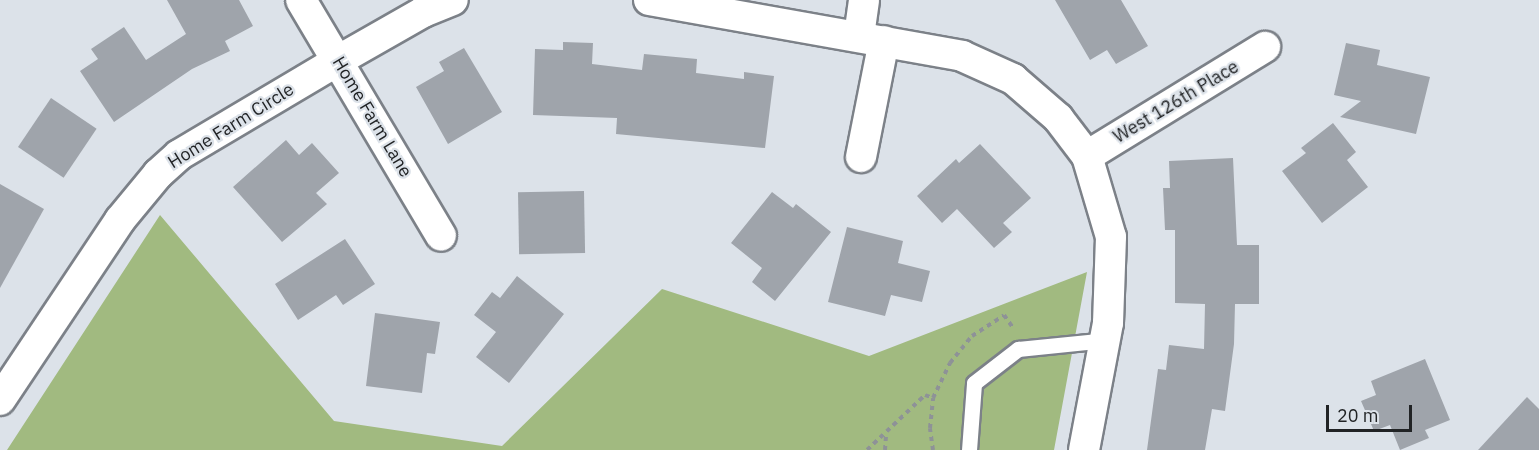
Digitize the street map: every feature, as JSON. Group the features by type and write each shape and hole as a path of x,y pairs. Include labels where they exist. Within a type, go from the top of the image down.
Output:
{"street":[{"name":"Home Farm Lane","path":"301,0 339,60 441,236"},
{"name":"Home Farm Circle","path":"0,400 120,220 158,174 179,155 423,12 453,0"},
{"path":"649,0 962,56 1004,74 1058,118 1087,156 1111,237 1112,289 1106,340 1084,450"},
{"path":"861,157 871,38 864,0"},
{"name":"West 126th Place","path":"1087,156 1265,47"}],"lane":[{"path":"969,450 974,383 1018,349 1106,340"}],"path":[{"path":"867,450 925,394 933,398"},
{"path":"885,450 886,434"}],"green space":[{"path":"160,215 334,421 502,446 662,289 869,356 1087,272 1054,450 7,450"}],"building":[{"path":"167,0 239,0 253,26 225,41 230,51 192,69 114,122 80,71 98,59 91,49 124,27 146,60 186,34"},
{"path":"1055,0 1121,0 1148,46 1116,64 1107,50 1090,60"},
{"path":"563,42 593,43 592,64 642,70 644,54 697,59 696,73 744,79 744,72 774,76 765,148 616,134 617,118 533,115 535,49 563,50"},
{"path":"1346,43 1380,50 1377,65 1430,77 1416,134 1340,117 1361,101 1334,95"},
{"path":"464,48 502,112 448,144 416,87 444,71 439,62"},
{"path":"51,98 97,129 64,178 18,147"},
{"path":"1333,123 1356,152 1347,160 1368,187 1322,223 1282,171 1306,153 1301,148"},
{"path":"286,140 299,155 312,143 339,173 316,193 327,204 282,242 233,187"},
{"path":"980,144 1031,198 1003,223 1012,232 994,248 957,209 942,223 917,196 956,159 959,163"},
{"path":"1233,158 1237,245 1259,245 1259,304 1235,304 1234,344 1225,411 1212,409 1205,450 1147,450 1158,369 1166,370 1169,345 1204,349 1205,304 1175,303 1175,230 1165,230 1163,188 1170,188 1169,161"},
{"path":"0,184 44,209 0,288"},
{"path":"584,191 585,253 519,254 518,192"},
{"path":"772,192 793,208 796,204 831,232 775,301 752,282 762,268 731,243"},
{"path":"847,227 903,241 898,263 930,271 922,302 891,295 885,316 828,302"},
{"path":"345,239 375,284 343,305 336,295 298,320 275,284"},
{"path":"517,276 564,314 509,383 476,357 496,332 474,315 492,292 500,298"},
{"path":"375,313 440,322 435,354 427,353 422,393 366,386"},
{"path":"1425,359 1450,420 1425,430 1429,438 1400,450 1390,425 1374,431 1361,401 1376,395 1371,381"},
{"path":"1527,397 1539,409 1539,450 1478,450"}]}
